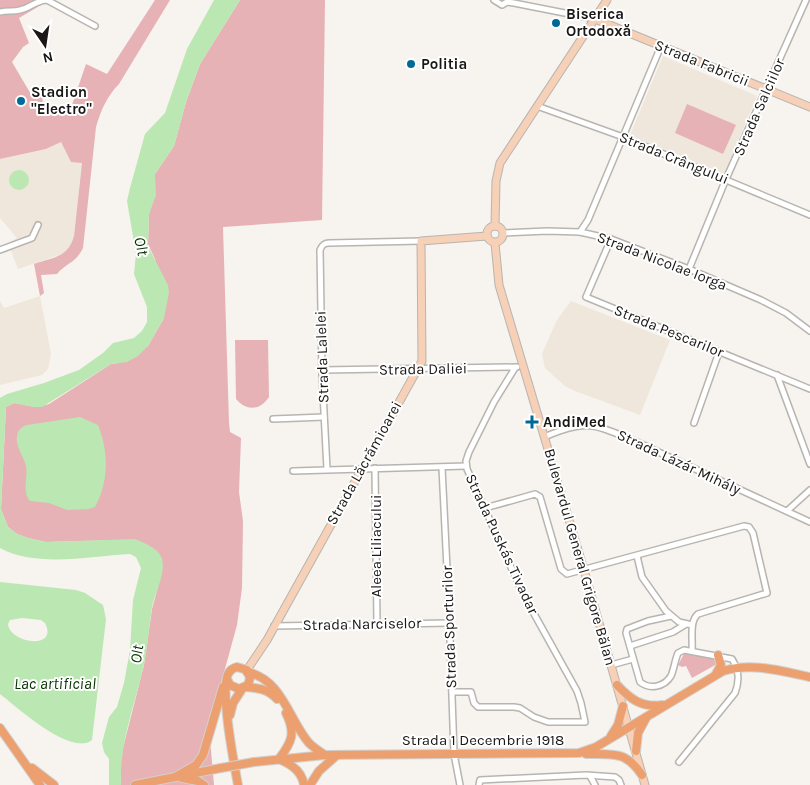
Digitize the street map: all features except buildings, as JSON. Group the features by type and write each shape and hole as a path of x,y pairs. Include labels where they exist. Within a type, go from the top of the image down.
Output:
{"main road":[{"path":"496,226 496,181 500,163 607,0"},
{"name":"Strada Fabricii","path":"595,19 810,107"},
{"path":"496,226 503,233 502,239 495,243 491,242 487,236 489,229 496,226"},
{"path":"421,241 487,236"},
{"name":"Strada Lăcrămioarei","path":"247,671 418,369 423,356 421,241"},
{"name":"Bulevardul General Grigore Bălan","path":"495,243 498,285 519,367 544,437 645,785"},
{"path":"716,674 720,665 718,655"},
{"path":"175,777 196,765 204,755 228,677 231,670 237,667 256,674 277,692 308,742 325,755"},
{"name":"Strada 1 Decembrie 1918","path":"135,785 254,762 325,755 574,754 587,751 716,674 737,667 758,667 810,677"},
{"path":"229,724 233,703 249,681 247,671"},
{"path":"228,677 232,688 263,689 273,694 288,718 292,731 292,739 279,759 289,763 299,772 304,785"},
{"path":"228,677 226,697 238,785"},
{"path":"617,685 640,704 664,705"},
{"path":"608,739 618,726 623,706"},
{"path":"636,751 640,728 650,714"},
{"path":"0,728 40,785"},
{"path":"574,754 620,755 633,763 642,775"},
{"path":"310,785 319,771 337,755"},
{"path":"26,764 54,785"},
{"path":"33,775 35,785"},
{"path":"175,777 190,779 204,785"}],"street":[{"path":"0,12 27,8 42,0 47,0 65,8 95,26"},
{"path":"494,0 502,5 507,2 514,3 595,19"},
{"name":"Strada Salciilor","path":"689,269 726,179 806,0"},
{"path":"580,232 588,220 661,46"},
{"name":"Strada Crângului","path":"537,106 623,137 810,215"},
{"path":"588,220 588,233"},
{"path":"0,250 32,238 38,226"},
{"name":"Strada Nicolae Iorga","path":"503,233 580,232 612,239 689,269 776,307 810,331"},
{"name":"Strada Pescarilor","path":"612,239 586,297 810,388"},
{"name":"Strada Lalelei","path":"327,469 322,370 320,250 323,245 329,243 421,241"},
{"path":"694,423 719,352"},
{"name":"Strada Daliei","path":"322,370 519,367"},
{"name":"Strada Puskás Tivadar","path":"452,692 471,692 474,703 478,707 520,708 534,717 548,722 585,722 577,691 523,594 466,466 467,456 494,402 519,367"},
{"path":"776,375 810,464"},
{"path":"273,419 324,417"},
{"name":"Strada Lázár Mihály","path":"544,437 580,425 594,425 628,438 810,522"},
{"path":"293,471 466,466"},
{"name":"Aleea Liliacului","path":"375,468 377,624"},
{"name":"Strada Sporturilor","path":"442,468 454,754 460,785"},
{"path":"787,511 810,490"},
{"path":"485,508 535,494 540,497 561,569 567,574 749,526 766,594 698,614 690,625 692,651"},
{"path":"636,556 642,577 671,616 690,625"},
{"path":"671,616 628,628 626,633 640,682 644,685 656,687 663,684 671,676 678,653 684,650 732,659 737,667 739,680 735,693 679,762"},
{"name":"Strada Narciselor","path":"274,626 450,623"},
{"path":"630,646 690,625"},
{"path":"611,665 633,659"},
{"path":"479,785 480,780 586,775 595,785"},
{"path":"590,778 615,777 620,780 621,785"},
{"path":"520,779 522,785"}],"shaded area":[{"path":"0,0 43,0 41,5 19,18 29,43 23,47 12,62 32,96 42,88 43,107 72,105 86,64 107,74 155,0 170,0 119,84 108,98 100,115 96,127 83,248 74,260 57,274 41,275 44,293 40,296 34,264 59,256 68,249 71,243 74,236 82,163 71,162 61,142 46,149 0,159"},
{"path":"240,0 325,0 322,220 223,227 229,423 230,432 241,438 239,492 243,521 242,588 237,625 209,727 214,785 121,785 120,769 123,748 144,665 152,609 161,576 120,540 46,542 17,534 8,527 1,509 6,407 14,403 27,406 49,404 111,364 118,363 148,346 164,318 155,259 148,244 149,214 155,195 155,174 174,146 186,102 200,64"},
{"path":"663,56 757,96 724,174 630,135"},
{"path":"687,104 736,125 723,154 675,133"},
{"path":"61,142 71,162 82,162 74,236 71,247 65,253 18,269 8,243 17,238 0,218 0,159 46,149"},
{"path":"40,296 51,354 48,369 42,375 0,385 0,301 4,308"},
{"path":"571,301 670,340 640,415 575,391 565,386 545,368 542,354 557,320"},
{"path":"235,340 268,340 269,397 257,407 244,406 236,399"},
{"path":"685,652 717,659 717,664 692,678 686,666 678,665"}],"water":[{"name":"Olt","path":"214,0 240,0 200,64 186,102 174,146 155,174 156,195 149,214 148,244 168,285 169,293 164,318 148,346 138,356 127,362 111,364 42,407 14,403 6,407 1,509 8,527 17,534 46,542 135,539 155,549 162,559 163,571 152,607 147,650 122,754 121,785 109,785 109,759 104,752 102,743 109,717 117,707 124,683 130,650 133,600 141,568 136,557 130,554 47,559 30,558 0,548 0,398 79,370 103,353 113,343 134,338 142,331 147,322 147,307 134,274 136,254 127,201 145,134 165,113 187,49"},
{"path":"19,170 26,173 29,180 26,187 19,190 12,187 9,180 12,173"},
{"path":"80,417 98,425 106,456 103,487 95,507 67,510 49,503 30,501 26,493 26,466 17,444 18,432 27,425"},
{"name":"Lac artificial","path":"0,582 76,590 85,593 103,605 106,619 92,740 83,743 71,742 58,736 31,719 0,694","holes":["22,618 41,620 45,623 48,632 45,637 33,641 24,640 17,636 11,631 8,624 10,620"]}],"place":[{"name":"Biserica Ortodoxă","path":"556,23"},
{"name":"Politia","path":"411,64"},
{"name":"Stadion \"Electro\"","path":"21,101"},
{"name":"AndiMed","path":"532,422"}]}
